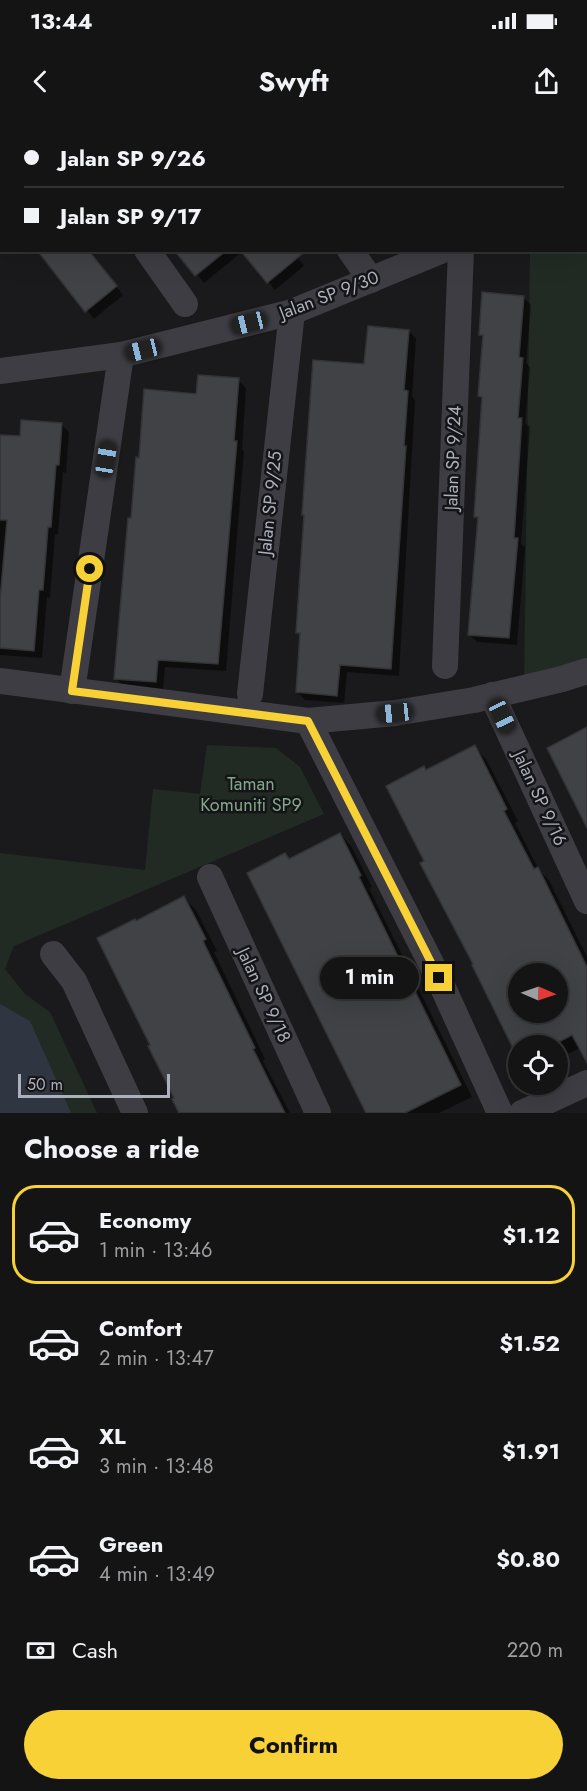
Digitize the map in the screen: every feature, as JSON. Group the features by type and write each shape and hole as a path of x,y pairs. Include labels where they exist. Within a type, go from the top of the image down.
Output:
{"street":[{"path":"148,252 185,304"},
{"path":"351,252 371,280"},
{"name":"Jalan SP 9/30","path":"0,371 121,355 292,312 438,252"},
{"name":"Jalan SP 9/24","path":"445,666 461,252"},
{"name":"Jalan SP 9/25","path":"249,694 292,312"},
{"path":"72,691 121,355"},
{"path":"0,681 308,721 395,713 492,695 587,671"},
{"name":"Jalan SP 9/16","path":"492,695 587,901"},
{"path":"308,721 439,978 500,1113"},
{"name":"Jalan SP 9/18","path":"210,877 318,1113"},
{"path":"53,954 74,981 135,1113"},
{"path":"522,1113 587,1083"}],"green space":[{"path":"530,252 587,252 587,671 524,688"},
{"name":"Taman Komuniti SP9","path":"207,745 276,748 300,767 324,814 14,946 5,969 25,994 50,1012 97,1113 0,1113 0,853 145,870 153,789 200,794"}],"shaded area":[{"path":"0,1004 30,1021 71,1113 0,1113"}],"building":[{"path":"39,252 90,252 117,286 85,312"},
{"path":"176,252 225,252 195,276"},
{"path":"242,252 305,252 267,283"},
{"path":"482,292 524,296 519,357 523,358 518,418 522,418 514,538 518,538 509,638 468,635 478,517 474,517 482,397 478,396 483,335 479,335"},
{"path":"368,326 409,330 404,390 408,391 404,446 406,446 391,669 340,665 337,696 296,692 300,633 296,633 304,515 302,515 313,360 364,364"},
{"path":"198,375 239,378 234,441 237,441 218,664 158,660 156,682 114,679 128,518 131,518 136,457 139,458 144,389 196,394"},
{"path":"21,420 62,423 51,527 48,527 43,590 39,590 34,651 0,648 0,600 7,520 0,520 0,435 20,436"},
{"path":"587,727 587,828 547,748"},
{"path":"475,745 507,809 504,811 534,869 538,867 587,967 587,1063 572,1035 568,1037 568,1035 508,1035 508,1038 473,964 420,863 424,861 386,786 424,766 426,770"},
{"path":"340,833 361,875 359,877 461,1085 405,1113 366,1113 247,873 285,853 289,859"},
{"path":"184,896 206,939 203,941 255,1048 253,1049 285,1113 179,1113 148,1046 150,1045 97,938"}],"route":[{"path":"90,569 72,691 308,721 439,978"}]}
